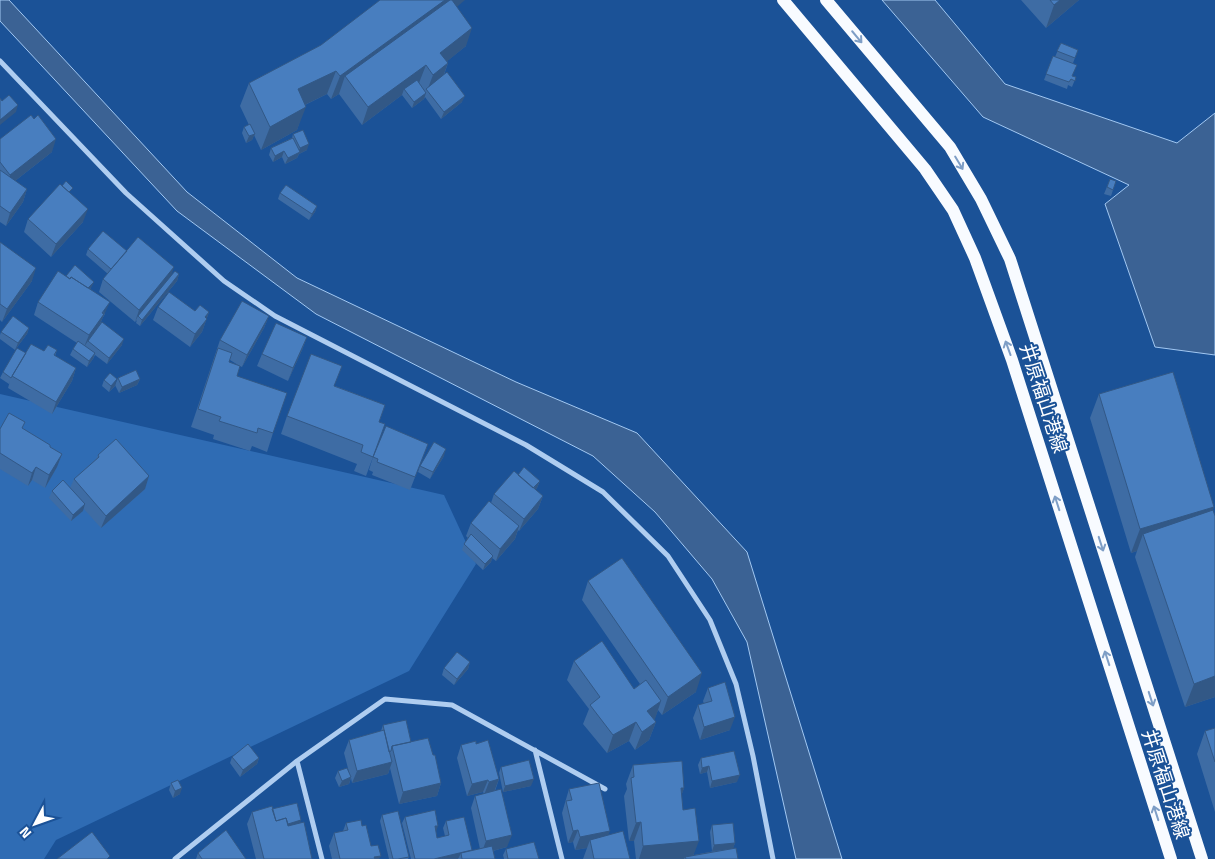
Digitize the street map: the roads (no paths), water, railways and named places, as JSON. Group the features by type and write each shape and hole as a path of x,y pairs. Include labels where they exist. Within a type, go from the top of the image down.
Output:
{"main road":[{"name":"井原福山港線","path":"783,0 925,169 953,210 975,258 1012,360 1170,859"},
{"name":"井原福山港線","path":"826,0 950,147 981,199 1010,259 1202,859"}],"street":[{"path":"0,61 126,193 224,281 275,316 526,445 603,492 668,556 710,620 736,684 753,756 773,859"},
{"path":"175,859 297,761 384,699 452,705 605,789"},
{"path":"535,750 562,859"},
{"path":"297,761 322,859"}]}
